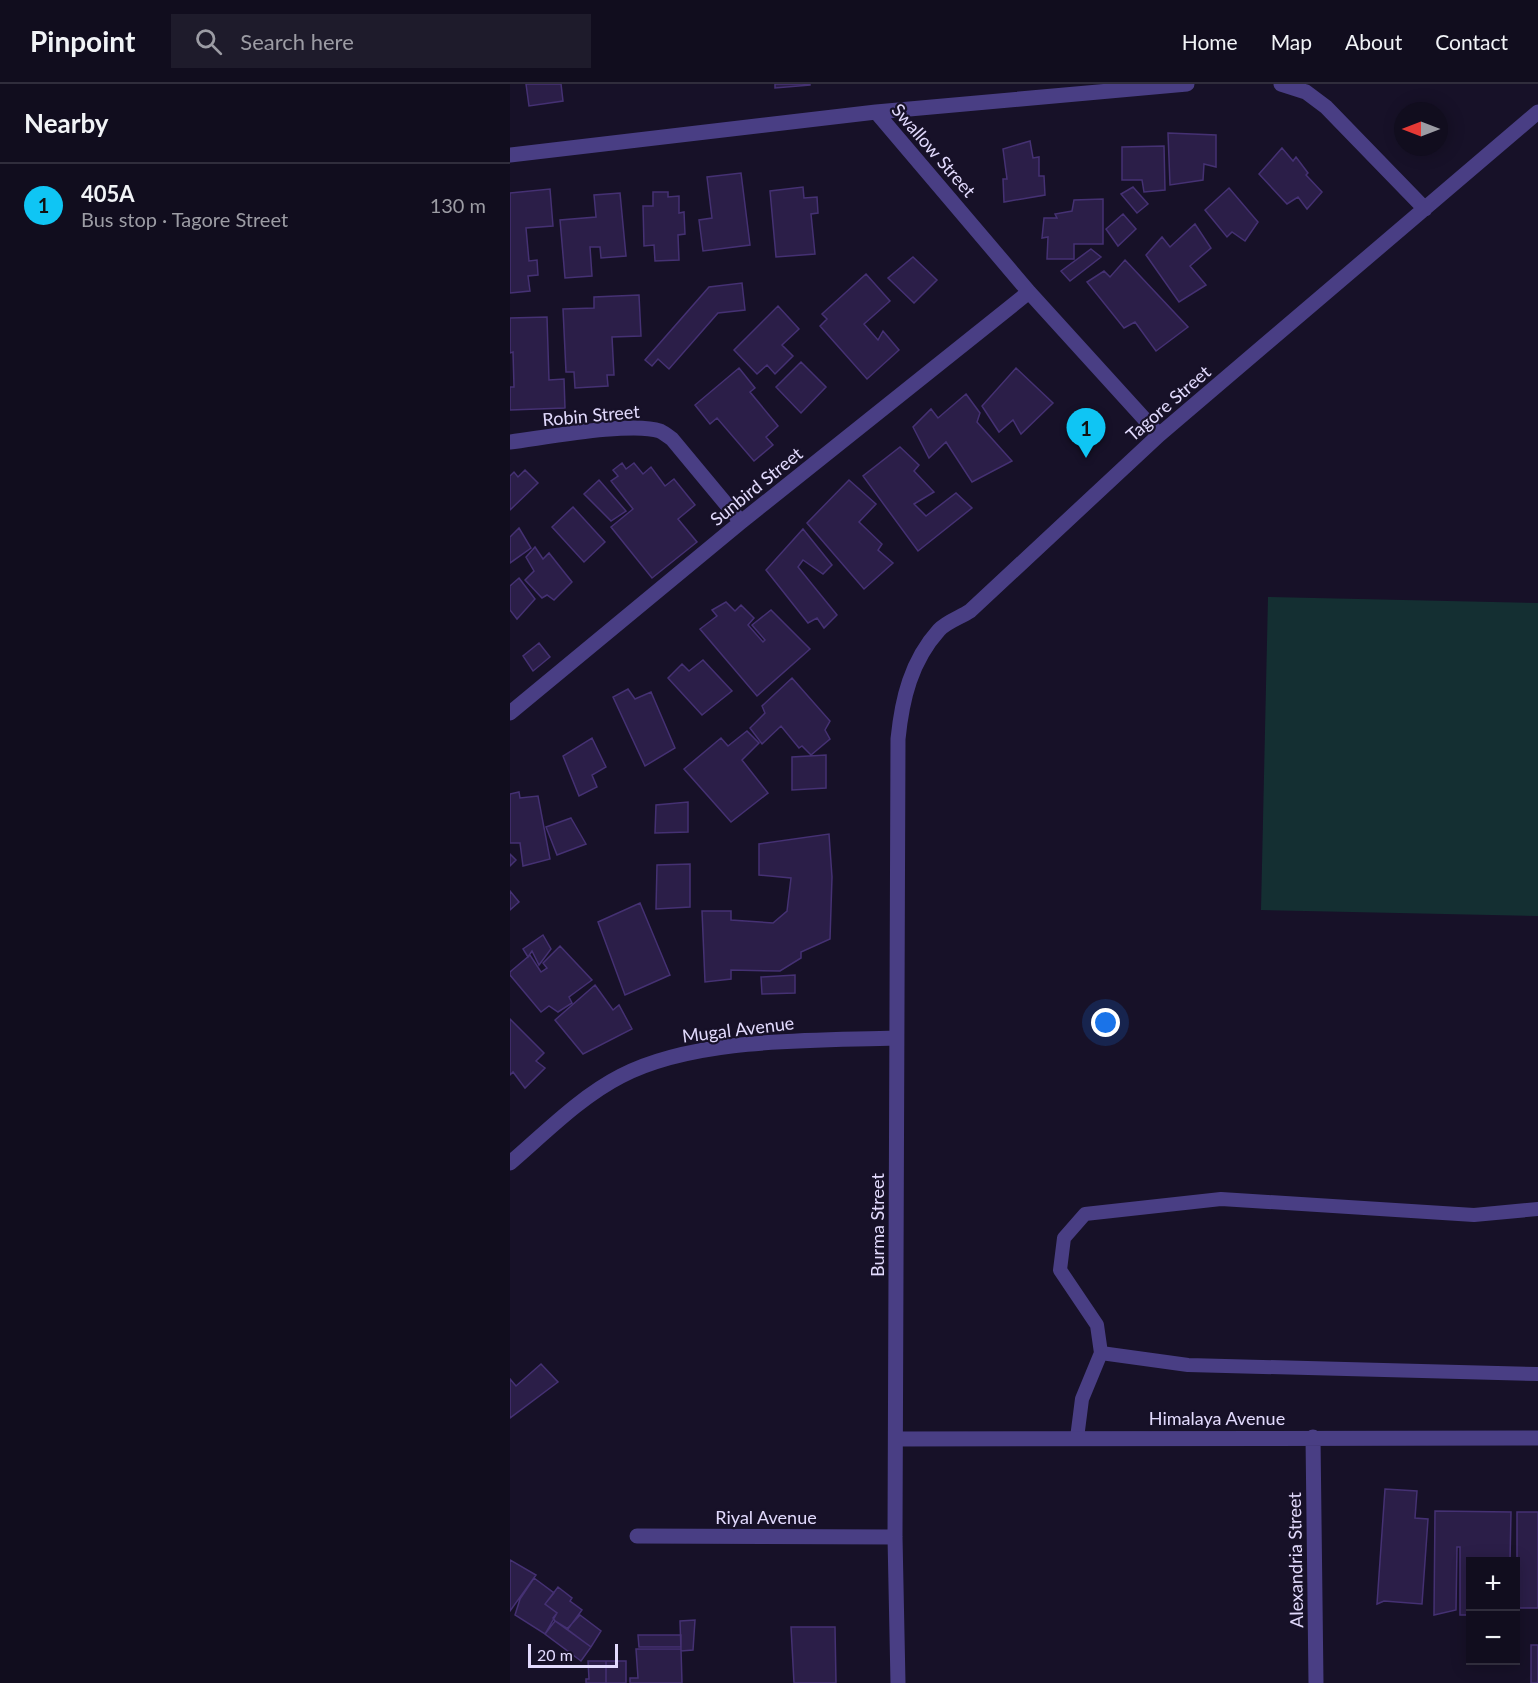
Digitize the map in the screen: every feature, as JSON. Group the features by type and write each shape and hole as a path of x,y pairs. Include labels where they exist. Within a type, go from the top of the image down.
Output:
{"street":[{"path":"876,112 1187,84"},
{"path":"1281,84 1306,92 1326,107 1425,209"},
{"name":"Swallow Street","path":"510,155 876,112 1029,292 1159,435"},
{"name":"Tagore Street","path":"898,767 898,738 906,689 911,674 939,629 970,611 1159,435 1538,112"},
{"name":"Sunbird Street","path":"510,713 741,522 1029,292"},
{"name":"Robin Street","path":"510,442 619,429 660,431 672,439 741,522"},
{"name":"Burma Street","path":"898,767 895,1537 898,1683"},
{"name":"Mugal Avenue","path":"510,1163 593,1093 621,1076 650,1063 744,1044 896,1038"},
{"name":"Alexandria Street","path":"1313,1437 1316,1683"},
{"name":"Himalaya Avenue","path":"896,1439 1538,1438"},
{"name":"Riyal Avenue","path":"637,1536 895,1537"}],"lane":[{"path":"1077,1438 1082,1399 1101,1353 1097,1324 1060,1270 1064,1238 1085,1214 1221,1199 1474,1215 1538,1209"},
{"path":"1101,1353 1188,1365 1538,1374"}],"green space":[{"path":"1268,597 1538,603 1538,916 1261,910"}],"building":[{"path":"526,84 561,84 563,101 529,106"},
{"path":"775,84 810,84 810,85 775,88"},
{"path":"1168,133 1216,135 1216,167 1204,164 1203,180 1170,185"},
{"path":"1030,141 1033,158 1039,157 1039,176 1044,176 1045,195 1004,202 1003,179 1007,179 1003,149"},
{"path":"1164,146 1165,190 1144,192 1142,180 1122,180 1122,147"},
{"path":"1282,148 1293,161 1296,157 1308,173 1306,175 1322,192 1307,209 1298,197 1287,204 1259,174"},
{"path":"741,173 750,245 703,251 699,220 712,218 707,177"},
{"path":"803,187 804,198 817,197 818,213 811,214 815,254 776,257 770,191"},
{"path":"1133,187 1148,204 1137,213 1121,194"},
{"path":"1229,188 1258,222 1245,241 1232,232 1227,237 1205,210"},
{"path":"550,189 553,226 526,228 529,261 537,260 538,275 528,276 530,291 510,293 510,193"},
{"path":"653,192 668,192 668,197 679,196 679,213 684,212 685,234 678,235 679,260 655,261 654,245 644,246 643,206 653,206"},
{"path":"620,193 626,256 601,258 600,247 590,247 592,276 565,278 560,220 596,217 594,195"},
{"path":"1103,199 1103,244 1074,244 1074,259 1047,259 1048,237 1042,238 1044,218 1057,218 1055,214 1072,211 1074,200"},
{"path":"1123,214 1136,229 1118,246 1106,229"},
{"path":"1195,224 1211,248 1190,266 1206,285 1179,302 1146,255 1162,237 1170,247"},
{"path":"1091,249 1101,257 1070,281 1061,271"},
{"path":"913,257 937,280 914,303 888,278"},
{"path":"1125,260 1188,327 1156,351 1135,322 1124,328 1087,282 1104,271 1110,277"},
{"path":"866,274 890,301 864,324 878,340 883,331 899,350 867,379 820,326 827,319 822,314"},
{"path":"742,283 745,310 718,313 669,369 658,359 652,366 645,360 709,287"},
{"path":"639,295 641,336 612,337 614,375 607,375 608,386 575,388 574,372 566,372 563,309 594,308 594,297"},
{"path":"778,306 799,329 782,345 793,356 775,374 767,365 757,374 734,350"},
{"path":"547,317 549,380 564,379 565,408 510,410 510,387 514,387 513,352 510,353 510,318"},
{"path":"801,362 826,387 801,413 776,387"},
{"path":"739,368 755,388 750,392 778,426 766,437 773,445 754,461 717,418 710,424 695,405"},
{"path":"1016,368 1053,403 1021,434 1013,420 999,432 982,406"},
{"path":"966,394 980,413 977,422 1012,461 972,482 946,442 929,458 913,427 931,409 938,418"},
{"path":"900,447 919,465 914,471 934,492 914,504 926,516 956,493 972,508 918,551 863,476"},
{"path":"622,463 626,469 634,463 643,474 651,467 665,486 674,479 695,505 678,519 697,542 652,578 611,527 633,509 611,481 618,476 613,470"},
{"path":"525,470 538,483 510,510 510,476 514,472 518,477"},
{"path":"599,480 626,511 611,521 584,494"},
{"path":"849,480 876,504 859,522 882,544 878,550 893,563 864,589 807,523"},
{"path":"573,507 605,542 584,562 552,527"},
{"path":"519,528 531,548 510,563 510,537"},
{"path":"803,529 832,565 823,574 803,560 798,567 837,615 824,628 817,618 808,623 766,570"},
{"path":"535,547 543,559 549,553 572,582 554,600 547,595 542,598 525,580 534,571 526,557"},
{"path":"519,578 535,599 517,619 510,610 510,586"},
{"path":"726,602 735,611 741,605 754,618 748,625 763,642 765,640 752,625 771,610 810,649 757,696 700,629 717,616 712,610"},
{"path":"539,643 550,657 533,671 523,656"},
{"path":"703,660 732,691 702,715 668,678 682,664 689,671"},
{"path":"792,678 830,721 825,730 830,739 811,755 802,746 799,748 781,726 762,744 750,728 765,713 762,706"},
{"path":"628,689 635,699 651,692 675,748 645,766 613,697"},
{"path":"747,731 759,743 742,760 768,793 731,822 684,769 721,738 728,746"},
{"path":"592,738 606,767 592,775 597,787 579,796 563,756"},
{"path":"826,755 826,788 792,790 792,757"},
{"path":"519,792 520,798 538,796 550,859 523,866 520,843 510,843 510,794"},
{"path":"688,802 688,832 655,833 656,805"},
{"path":"571,818 586,844 557,855 546,827"},
{"path":"829,834 832,877 830,939 801,952 801,958 780,971 731,970 731,979 705,982 702,911 731,911 731,920 773,923 787,911 791,878 759,875 759,844"},
{"path":"510,854 516,860 510,866"},
{"path":"690,864 690,907 656,909 657,865"},
{"path":"510,891 519,902 510,910"},
{"path":"640,903 670,975 625,995 598,922"},
{"path":"543,935 551,949 539,965 532,951 528,957 523,949"},
{"path":"560,946 592,980 569,997 572,1003 558,1012 549,1006 541,1012 510,975 510,972 530,955 541,972 547,968 543,963"},
{"path":"795,975 795,993 762,994 761,977"},
{"path":"595,985 613,1010 619,1005 632,1029 583,1054 555,1020"},
{"path":"510,1019 544,1053 536,1061 545,1068 525,1088 513,1072 510,1075"},
{"path":"541,1364 558,1382 510,1418 510,1379 516,1386"},
{"path":"1385,1489 1417,1491 1415,1518 1428,1519 1422,1604 1384,1601 1377,1604"},
{"path":"1435,1511 1511,1512 1510,1557 1466,1557 1466,1615 1460,1615 1460,1547 1457,1547 1456,1610 1434,1615"},
{"path":"1517,1512 1538,1512 1538,1608 1520,1608 1520,1557 1517,1557"},
{"path":"510,1560 536,1575 510,1611"},
{"path":"534,1578 554,1593 545,1604 557,1613 545,1634 515,1615 520,1599"},
{"path":"558,1587 572,1598 570,1601 582,1610 568,1629 555,1621 553,1618 557,1613 545,1604"},
{"path":"580,1615 601,1631 591,1647 567,1629"},
{"path":"695,1620 693,1650 681,1651 680,1621"},
{"path":"555,1621 591,1647 581,1661 545,1634"},
{"path":"791,1627 835,1627 836,1683 794,1683"},
{"path":"638,1635 681,1635 681,1647 639,1647"},
{"path":"1531,1645 1538,1645 1538,1683 1531,1683"},
{"path":"636,1649 681,1649 682,1683 630,1683 630,1678 638,1678"},
{"path":"588,1661 606,1661 606,1683 586,1683 586,1679 589,1679"},
{"path":"606,1661 626,1661 626,1683 606,1683"}],"place":[{"name":"405A","path":"1086,458"}]}
